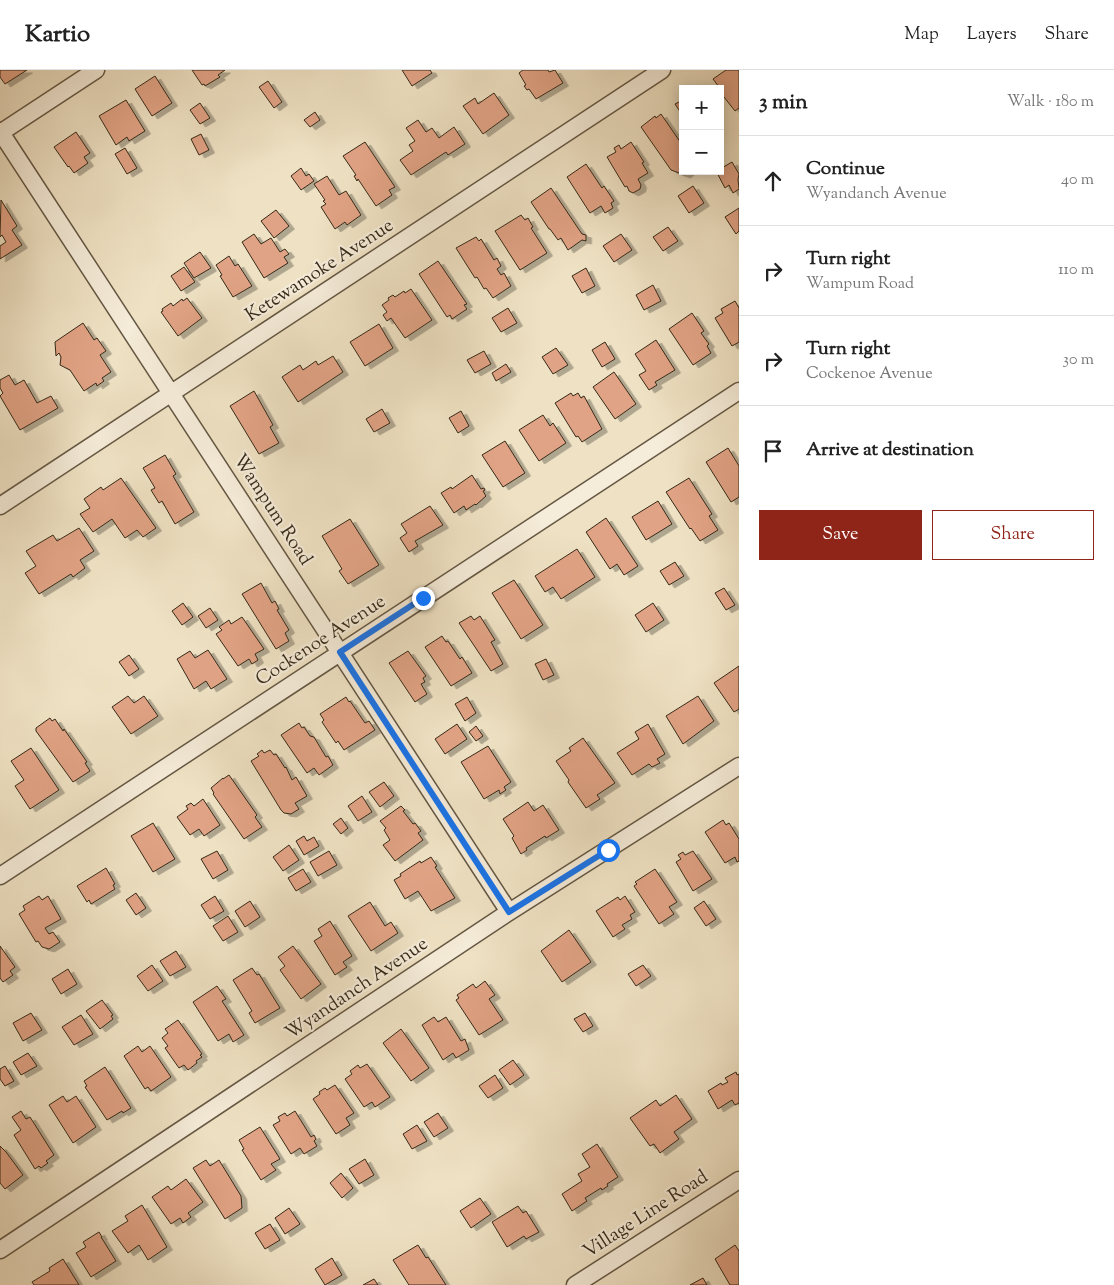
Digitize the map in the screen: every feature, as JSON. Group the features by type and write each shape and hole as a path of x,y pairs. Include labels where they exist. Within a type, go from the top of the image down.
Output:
{"street":[{"path":"0,132 96,70"},
{"name":"Ketewamoke Avenue","path":"0,506 662,70"},
{"name":"Wampum Road","path":"0,132 509,912"},
{"name":"Cockenoe Avenue","path":"0,876 739,391"},
{"name":"Wyandanch Avenue","path":"0,1250 509,912 739,766"},
{"name":"Village Line Road","path":"575,1285 739,1180"}],"building":[{"path":"0,70 27,70 5,84 0,77"},
{"path":"192,70 225,70 218,75 220,77 205,86 204,84 202,85"},
{"path":"402,70 430,70 432,73 412,86"},
{"path":"523,70 548,70 549,72 555,70 563,83 536,99 529,89 527,90 524,86 526,85 519,73"},
{"path":"726,70 739,70 739,108 735,111 724,97 724,85 718,85 713,79"},
{"path":"155,76 172,103 152,116 135,89"},
{"path":"268,81 282,102 274,108 259,87"},
{"path":"494,93 509,115 483,134 463,106 475,98 478,104"},
{"path":"126,100 145,131 129,141 127,137 116,145 99,116"},
{"path":"679,102 679,110 675,104"},
{"path":"200,103 210,118 200,124 190,110"},
{"path":"315,112 320,120 310,127 304,120"},
{"path":"661,114 679,140 679,173 671,170 641,127 655,116 656,118"},
{"path":"418,120 426,132 432,128 439,138 454,127 465,144 448,155 446,152 411,175 400,160 413,151 409,145 415,141 406,128"},
{"path":"76,132 90,153 84,157 88,163 74,173 54,147"},
{"path":"201,134 209,150 199,155 191,139"},
{"path":"365,142 395,187 389,190 392,195 376,206 358,179 357,181 354,176 356,175 343,156"},
{"path":"631,142 644,162 642,163 648,173 638,179 641,185 640,189 633,193 629,191 627,186 625,187 607,157 616,152 614,148 619,145 621,149"},
{"path":"125,148 137,168 127,174 115,154"},
{"path":"732,162 739,174 739,189 733,193 729,185 725,188 718,175 724,175 724,167"},
{"path":"586,164 602,188 604,186 614,201 611,203 613,208 605,213 601,206 590,213 567,177"},
{"path":"301,168 306,176 309,174 314,181 301,190 291,176"},
{"path":"327,176 339,195 346,191 361,215 347,225 345,222 335,229 321,207 326,204 323,201 325,200 314,184"},
{"path":"693,186 704,203 689,213 678,196"},
{"path":"551,188 582,234 586,235 586,241 582,240 568,250 561,238 558,240 549,229 531,202"},
{"path":"1,200 17,226 12,230 22,245 0,259 0,246 6,242 2,235 0,237"},
{"path":"739,208 739,231 736,234 725,217"},
{"path":"276,210 289,226 274,238 261,221"},
{"path":"521,215 525,220 528,218 533,227 531,228 547,253 520,270 495,231"},
{"path":"668,227 678,241 663,251 653,237"},
{"path":"254,234 261,244 271,238 280,252 285,249 289,254 284,257 288,263 264,278 242,242"},
{"path":"621,234 632,250 614,262 603,246"},
{"path":"476,237 479,241 481,239 494,260 497,258 501,266 497,269 501,275 504,273 511,286 493,298 486,288 484,289 477,277 475,278 456,248"},
{"path":"200,252 211,268 194,278 184,263"},
{"path":"229,256 235,266 238,264 252,286 233,297 220,276 222,275 216,265"},
{"path":"438,261 467,304 464,305 467,309 452,319 450,315 447,317 419,274"},
{"path":"184,267 195,282 181,291 171,276"},
{"path":"586,268 595,286 582,293 572,276"},
{"path":"653,285 661,301 644,310 636,295"},
{"path":"411,289 432,320 405,338 391,318 387,321 383,315 387,312 382,305 393,295 395,297"},
{"path":"187,298 202,318 178,336 161,312 163,311 162,309 171,303 173,306 182,299 183,301"},
{"path":"735,301 739,308 739,342 732,346 715,318 723,313 721,309"},
{"path":"508,308 517,323 501,332 492,318"},
{"path":"692,313 704,331 701,333 709,344 707,346 711,353 693,365 669,329"},
{"path":"83,323 94,340 97,338 106,351 100,355 111,372 102,378 104,381 97,386 96,383 84,391 70,370 60,365 61,357 59,353 56,356 55,342"},
{"path":"379,324 393,348 365,366 350,342"},
{"path":"656,340 675,370 655,382 657,385 649,390 639,375 646,371 635,354"},
{"path":"605,342 615,359 602,367 592,350"},
{"path":"556,348 568,365 553,374 542,357"},
{"path":"484,351 491,364 475,373 467,360"},
{"path":"333,356 343,372 298,402 282,377 300,365 303,370 316,361 318,365"},
{"path":"506,364 511,372 496,381 492,373"},
{"path":"614,372 636,404 615,419 593,387"},
{"path":"9,375 15,385 24,380 37,403 51,396 58,408 20,430 0,396 3,393 0,388 0,380"},
{"path":"254,391 273,425 270,427 279,443 259,454 230,406"},
{"path":"571,393 573,396 578,393 581,398 584,396 602,429 582,442 578,436 576,437 555,403"},
{"path":"382,409 390,423 374,432 366,419"},
{"path":"461,411 469,426 458,433 449,418"},
{"path":"543,415 550,426 553,423 566,443 539,461 519,430"},
{"path":"505,441 525,473 503,487 482,455"},
{"path":"728,448 739,466 739,497 731,502 706,462"},
{"path":"165,455 176,474 173,476 194,512 175,524 162,501 159,503 151,490 155,488 143,468"},
{"path":"472,475 481,489 484,488 485,490 483,491 486,496 476,505 466,510 464,506 454,513 441,493 451,487 452,489"},
{"path":"121,478 156,528 143,537 137,530 125,538 112,519 93,532 80,514 90,508 84,499 101,487 103,490"},
{"path":"689,478 712,514 709,516 718,530 700,541 666,492"},
{"path":"658,501 672,524 646,540 632,517"},
{"path":"430,506 443,525 415,541 418,546 409,552 400,538 407,533 401,524"},
{"path":"606,518 638,566 624,575 617,564 610,569 586,532"},
{"path":"350,519 379,565 348,584 339,571 342,569 322,536"},
{"path":"79,528 94,551 80,560 85,568 73,577 71,574 39,594 25,573 36,566 26,551 53,535 57,541"},
{"path":"577,549 595,577 561,599 553,587 545,592 535,576"},
{"path":"675,562 684,576 669,585 660,571"},
{"path":"514,580 543,625 521,639 492,593"},
{"path":"261,583 272,603 275,601 279,609 277,610 289,630 285,633 289,641 276,649 242,594"},
{"path":"724,588 735,605 726,610 715,593"},
{"path":"183,603 193,617 182,625 172,611"},
{"path":"653,603 664,620 646,632 635,615"},
{"path":"210,608 218,620 206,628 198,616"},
{"path":"471,616 474,620 480,616 495,640 491,642 503,664 491,671 459,623"},
{"path":"242,617 264,649 255,654 258,660 252,664 249,659 238,666 216,634 222,630 219,627 229,620 231,624"},
{"path":"442,636 446,642 448,641 460,659 462,657 472,673 451,686 425,647"},
{"path":"208,650 227,679 211,689 206,681 194,689 177,659 190,651 195,658"},
{"path":"408,651 426,676 423,678 425,682 421,684 427,694 415,702 389,663"},
{"path":"129,655 139,669 129,676 119,662"},
{"path":"546,659 554,675 543,680 535,664"},
{"path":"739,666 739,709 734,712 714,683"},
{"path":"128,696 134,703 144,696 158,716 131,734 112,707"},
{"path":"698,696 714,721 683,744 666,716"},
{"path":"346,697 365,723 369,721 375,730 344,750 338,741 336,743 322,722 324,720 320,714"},
{"path":"467,697 476,713 465,721 455,704"},
{"path":"50,718 52,721 55,719 63,731 64,729 87,762 85,763 90,771 73,782 36,731 36,728"},
{"path":"299,723 310,736 314,737 333,765 319,775 314,768 307,773 281,735"},
{"path":"457,724 467,739 445,754 435,739"},
{"path":"648,724 665,754 657,759 660,763 652,767 649,764 632,775 617,753 639,739 635,732"},
{"path":"476,726 483,736 476,741 469,732"},
{"path":"583,738 615,783 597,795 600,799 586,808 556,761 571,751 569,748"},
{"path":"488,746 511,782 504,787 506,790 500,794 499,790 484,799 461,762"},
{"path":"31,748 59,790 30,809 15,786 24,780 11,761"},
{"path":"262,750 264,753 270,750 274,755 276,754 286,767 292,780 296,777 307,796 295,803 299,809 291,814 284,813 281,810 251,761 259,756 257,754"},
{"path":"229,775 257,815 255,817 262,827 244,839 213,794 211,788"},
{"path":"384,782 394,796 380,807 369,792"},
{"path":"362,796 372,812 358,821 348,806"},
{"path":"203,799 220,825 204,836 199,829 190,835 177,817 188,809 186,806 191,803 194,806"},
{"path":"528,802 534,811 543,805 559,830 526,848 527,850 521,854 512,838 514,836 503,819"},
{"path":"401,806 413,824 415,823 421,831 418,833 423,840 395,861 383,845 390,840 384,830 386,828 380,821"},
{"path":"341,818 348,828 341,834 333,824"},
{"path":"723,820 726,825 729,823 739,839 739,861 737,862 735,857 725,863 705,832"},
{"path":"153,823 175,859 153,872 131,836"},
{"path":"304,836 307,841 314,837 319,846 304,855 296,841"},
{"path":"289,845 299,860 283,871 273,857"},
{"path":"217,851 228,870 213,879 201,859"},
{"path":"329,851 337,865 318,876 310,862"},
{"path":"693,851 712,879 693,891 676,862 681,859 678,855 683,852 685,855"},
{"path":"431,857 437,866 435,867 455,898 431,911 418,891 405,899 394,880 420,861 421,863"},
{"path":"106,868 115,884 113,885 115,889 91,904 89,900 87,902 77,886"},
{"path":"303,869 311,882 296,891 288,878"},
{"path":"655,869 677,902 669,907 674,914 659,924 634,886 637,884 635,882"},
{"path":"136,893 146,908 136,915 126,900"},
{"path":"39,896 42,900 48,896 61,919 45,928 49,934 53,932 60,942 49,949 42,947 38,941 36,942 19,914 25,910 23,906"},
{"path":"215,896 224,911 210,919 201,905"},
{"path":"625,896 635,912 630,915 632,919 622,925 625,929 613,937 596,911 618,897 620,900"},
{"path":"250,901 260,917 245,927 235,911"},
{"path":"704,901 716,919 706,926 694,908"},
{"path":"370,902 385,926 391,922 398,933 371,951 348,916"},
{"path":"228,916 238,932 223,941 213,926"},
{"path":"330,921 352,956 343,962 347,967 335,975 314,941 322,936 318,929"},
{"path":"569,930 591,962 562,982 541,951"},
{"path":"0,946 15,967 10,971 13,975 3,982 0,978"},
{"path":"293,946 321,984 301,999 280,970 285,966 278,957"},
{"path":"176,951 186,967 170,976 160,961"},
{"path":"152,965 163,981 148,991 137,976"},
{"path":"643,965 651,976 636,986 628,974"},
{"path":"252,968 257,975 259,974 280,1008 255,1023 249,1013 252,1011 233,980"},
{"path":"68,969 77,984 61,994 52,979"},
{"path":"485,981 495,995 489,999 503,1020 479,1035 456,1000 459,998 457,995 473,984 476,988"},
{"path":"217,986 226,999 222,1001 244,1035 233,1042 229,1034 218,1041 193,1002"},
{"path":"102,1000 113,1015 111,1016 113,1019 100,1029 86,1011"},
{"path":"31,1013 42,1030 23,1041 13,1023"},
{"path":"585,1013 593,1026 583,1032 574,1019"},
{"path":"81,1015 93,1034 74,1045 62,1027"},
{"path":"434,1017 438,1022 446,1017 461,1041 465,1039 469,1050 456,1058 453,1053 443,1060 422,1025"},
{"path":"178,1020 202,1054 200,1055 202,1057 196,1061 197,1063 188,1070 184,1065 179,1068 165,1048 168,1046 162,1038 168,1033 165,1029"},
{"path":"401,1029 429,1068 411,1081 383,1043"},
{"path":"138,1046 142,1052 150,1046 171,1077 151,1091 148,1087 145,1089 124,1056"},
{"path":"28,1053 37,1066 21,1075 13,1062"},
{"path":"513,1060 524,1075 510,1085 499,1070"},
{"path":"367,1064 390,1097 375,1107 372,1102 364,1107 345,1079 352,1074 350,1071 358,1065 360,1068"},
{"path":"5,1066 14,1081 5,1086 0,1079 0,1069"},
{"path":"105,1067 131,1108 107,1120 85,1087 87,1086 84,1081"},
{"path":"736,1072 737,1075 739,1074 739,1103 735,1105 732,1100 718,1109 708,1091 721,1083 722,1085 728,1082 725,1078"},
{"path":"495,1075 503,1088 488,1098 479,1086"},
{"path":"335,1085 354,1113 346,1118 350,1125 336,1134 313,1099 325,1088 327,1090"},
{"path":"676,1095 692,1119 674,1132 679,1139 660,1153 654,1144 650,1146 630,1118 656,1100 660,1106"},
{"path":"63,1096 67,1102 76,1096 96,1127 73,1143 49,1105"},
{"path":"21,1111 26,1119 30,1117 54,1155 41,1168 39,1166 35,1169 14,1135 21,1130 12,1117"},
{"path":"295,1111 311,1137 314,1135 316,1139 314,1141 317,1146 304,1154 300,1148 291,1154 273,1125 280,1121 278,1117 285,1113 287,1116"},
{"path":"438,1113 448,1128 434,1137 424,1122"},
{"path":"417,1125 427,1141 412,1149 403,1134"},
{"path":"260,1127 280,1159 271,1164 276,1170 261,1180 242,1150 244,1149 239,1140"},
{"path":"597,1144 618,1177 607,1184 608,1186 602,1190 601,1188 585,1198 587,1201 572,1211 562,1194 582,1181 578,1174 590,1167 582,1154"},
{"path":"0,1146 23,1175 5,1189 0,1183"},
{"path":"365,1159 374,1175 359,1184 349,1169"},
{"path":"206,1160 210,1166 219,1160 241,1196 242,1208 225,1219 193,1168"},
{"path":"341,1173 353,1188 342,1198 330,1183"},
{"path":"186,1179 203,1202 188,1213 191,1217 183,1223 180,1218 171,1224 152,1197 168,1186 171,1190"},
{"path":"480,1198 491,1214 471,1228 460,1211"},
{"path":"142,1205 167,1247 148,1260 139,1245 128,1253 112,1231 128,1221 125,1216"},
{"path":"518,1206 523,1213 526,1211 539,1232 526,1239 524,1236 507,1247 492,1222"},
{"path":"289,1208 300,1224 285,1234 275,1218"},
{"path":"270,1224 280,1240 265,1249 255,1233"},
{"path":"99,1232 116,1261 91,1277 76,1253 86,1247 83,1242"},
{"path":"418,1245 446,1285 409,1285 393,1260"},
{"path":"735,1245 739,1251 739,1285 730,1285 715,1259"},
{"path":"332,1258 342,1275 325,1285 315,1269"},
{"path":"63,1259 79,1285 34,1285 32,1282 50,1271 49,1268"},
{"path":"703,1278 707,1285 690,1285"},
{"path":"374,1279 378,1285 363,1285"}],"route":[{"path":"423,598 340,652 509,912 608,850"}]}
